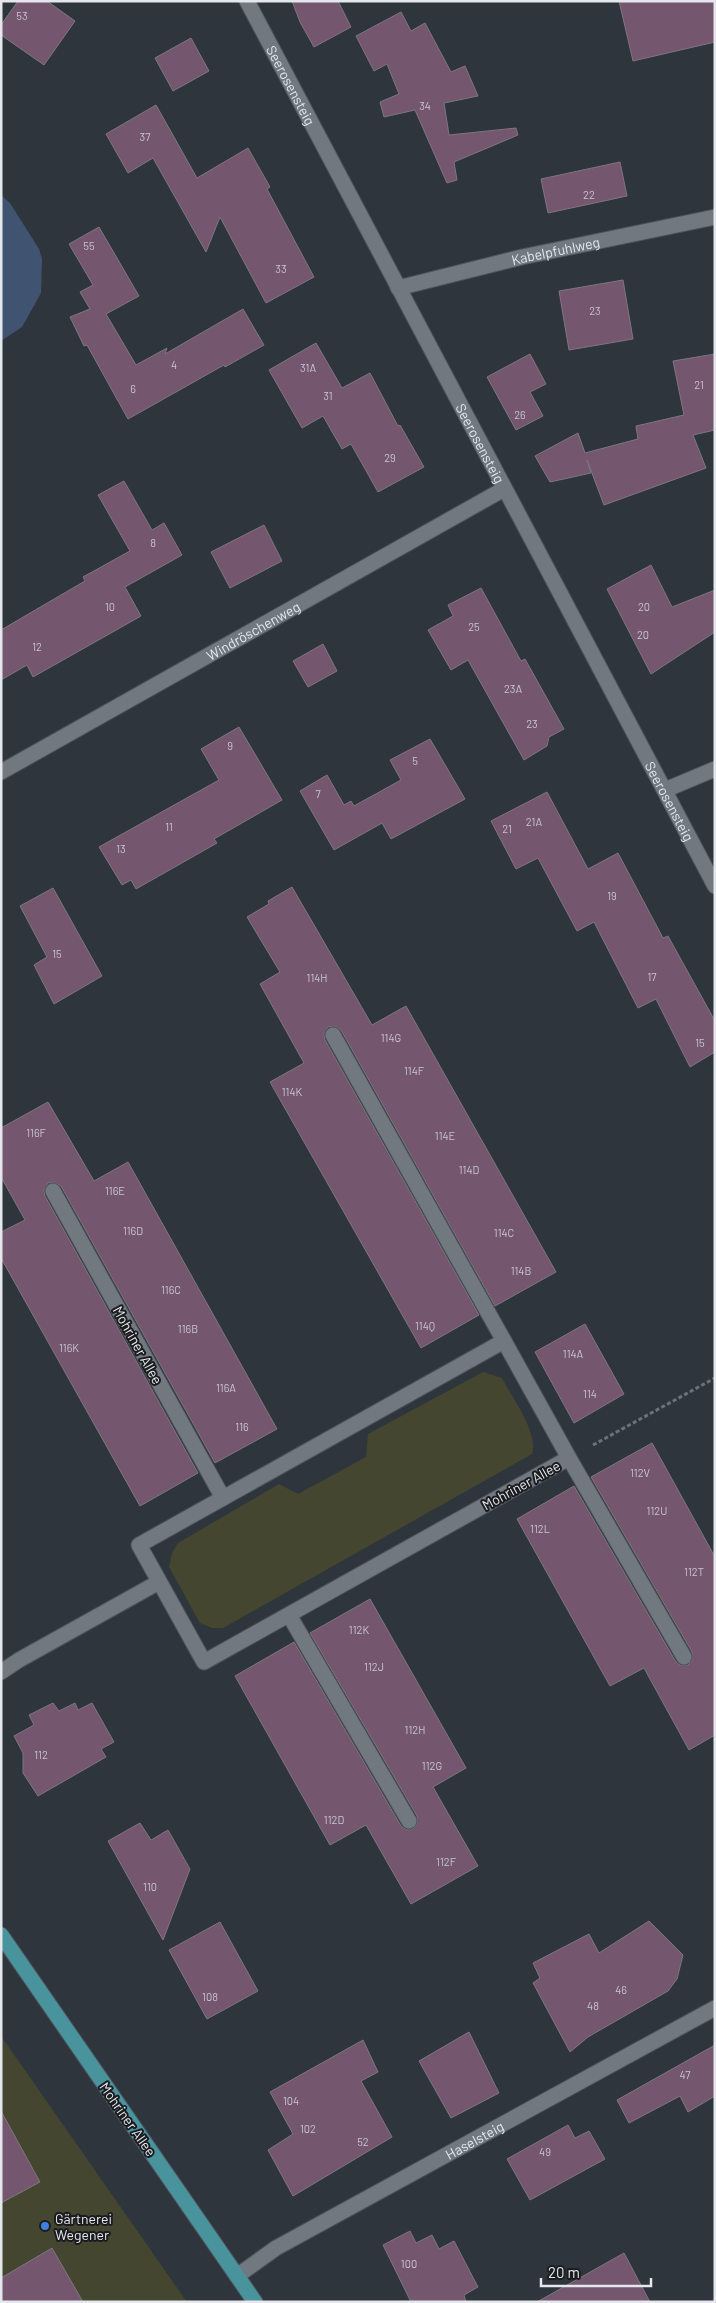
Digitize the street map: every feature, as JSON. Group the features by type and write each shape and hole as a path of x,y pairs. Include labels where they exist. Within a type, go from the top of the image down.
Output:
{"main road":[{"name":"Mohriner Allee","path":"1,1935 255,2302"}],"street":[{"name":"Seerosensteig","path":"247,1 715,886"},
{"name":"Kabelpfuhlweg","path":"398,288 522,256 715,217"},
{"name":"Windröschenweg","path":"1,772 504,489"},
{"path":"665,790 715,769"},
{"name":"Mohriner Allee","path":"333,1034 569,1458 684,1657"},
{"name":"Mohriner Allee","path":"53,1191 223,1498"},
{"name":"Mohriner Allee","path":"504,1341 139,1545 159,1582 204,1662 569,1458"},
{"path":"1,1672 19,1660 159,1582"},
{"path":"289,1615 408,1821"},
{"name":"Haselsteig","path":"237,2276 276,2248 715,2008"}],"path":[{"path":"569,1458 715,1378"}],"green space":[{"path":"483,1372 502,1378 532,1436 532,1454 223,1628 212,1628 200,1623 169,1567 172,1553 178,1543 279,1484 298,1494 366,1457 368,1434"},
{"path":"1,2036 187,2302 1,2302"}],"water":[{"path":"1,195 10,203 39,249 42,259 41,293 22,327 1,341"}],"building":[{"path":"18,1 47,1 75,21 44,65 1,35 1,25"},
{"path":"292,1 338,1 351,27 314,47 300,22"},
{"path":"619,1 715,1 715,42 633,61"},
{"path":"401,12 411,31 425,23 451,72 465,66 478,96 444,103 449,135 516,128 518,135 454,162 457,180 447,183 415,110 384,117 380,102 399,94 387,64 374,71 356,36"},
{"path":"191,38 209,71 173,91 155,58"},
{"path":"156,105 197,178 248,148 270,187 267,189 314,277 266,303 220,217 206,252 153,158 128,173 106,134"},
{"path":"620,162 627,196 548,213 541,179"},
{"path":"99,227 139,296 106,314 136,365 167,348 165,354 243,309 264,345 225,367 224,365 128,419 87,345 84,346 70,317 90,309 80,292 93,285 69,244"},
{"path":"623,280 633,339 569,350 559,291"},
{"path":"316,343 342,388 370,373 398,426 400,425 424,467 378,492 351,444 342,449 323,416 302,428 269,370"},
{"path":"530,354 546,384 530,392 543,416 516,430 487,377"},
{"path":"715,354 715,430 693,435 706,468 604,505 587,460 591,473 550,482 535,456 578,433 585,453 638,439 636,426 684,415 673,361"},
{"path":"124,481 152,530 164,523 182,555 125,587 141,616 33,677 27,665 1,680 1,630 85,581 83,577 130,551 98,495"},
{"path":"264,525 282,561 230,588 211,552"},
{"path":"651,565 672,607 715,590 715,632 651,674 607,589"},
{"path":"481,588 521,661 525,659 564,729 549,737 547,746 524,760 468,660 451,670 428,630 453,616 448,605"},
{"path":"323,644 337,671 308,687 293,661"},
{"path":"239,727 282,800 214,839 217,843 136,889 131,880 122,885 99,847 219,780 201,749"},
{"path":"430,739 465,799 391,839 382,823 334,850 300,791 327,775 344,805 351,801 354,806 401,780 390,760"},
{"path":"547,792 588,869 618,853 663,938 668,936 715,1021 715,1052 690,1067 656,999 638,1008 594,922 577,931 538,858 516,869 491,821"},
{"path":"292,887 372,1025 406,1006 556,1272 495,1306 341,1030 334,1026 328,1027 324,1034 325,1040 479,1315 421,1348 270,1082 304,1063 260,984 280,972 247,917 269,904 268,901"},
{"path":"53,888 102,976 54,1004 34,965 47,957 20,906"},
{"path":"48,1102 94,1181 128,1162 277,1429 215,1463 61,1186 54,1182 48,1183 44,1190 45,1196 198,1473 140,1506 1,1258 1,1232 25,1220 1,1177 1,1128"},
{"path":"585,1324 624,1394 574,1423 535,1352"},
{"path":"652,1443 715,1557 715,1735 689,1750 644,1668 610,1686 517,1519 574,1486 676,1662 680,1665 688,1665 692,1661 692,1652 591,1477"},
{"path":"370,1599 466,1768 433,1787 478,1866 411,1904 366,1825 330,1845 235,1676 294,1642 401,1826 405,1829 413,1829 417,1825 417,1816 310,1633"},
{"path":"53,1703 59,1711 75,1703 78,1710 92,1703 114,1742 101,1749 106,1757 38,1796 23,1773 23,1753 14,1736 34,1725 29,1715"},
{"path":"140,1823 151,1840 168,1830 190,1869 163,1940 108,1841"},
{"path":"649,1921 683,1955 677,1979 668,1991 588,2037 570,2052 533,1983 540,1978 533,1963 589,1934 599,1953"},
{"path":"220,1922 258,1991 207,2019 169,1950"},
{"path":"469,2032 499,2093 451,2118 419,2061"},
{"path":"363,2040 378,2072 361,2081 392,2137 293,2196 268,2150 293,2134 270,2092"},
{"path":"715,2045 715,2096 688,2112 680,2096 629,2123 617,2100"},
{"path":"1,2111 40,2182 1,2203"},
{"path":"568,2125 575,2138 589,2131 605,2159 530,2200 507,2159"},
{"path":"410,2231 416,2243 432,2235 439,2249 454,2241 478,2287 464,2295 466,2302 411,2302 383,2245"},
{"path":"52,2248 83,2302 1,2302 1,2278"},
{"path":"624,2253 650,2302 537,2302 608,2262"}],"place":[{"name":"Gärtnerei Wegener","path":"45,2226"}]}
